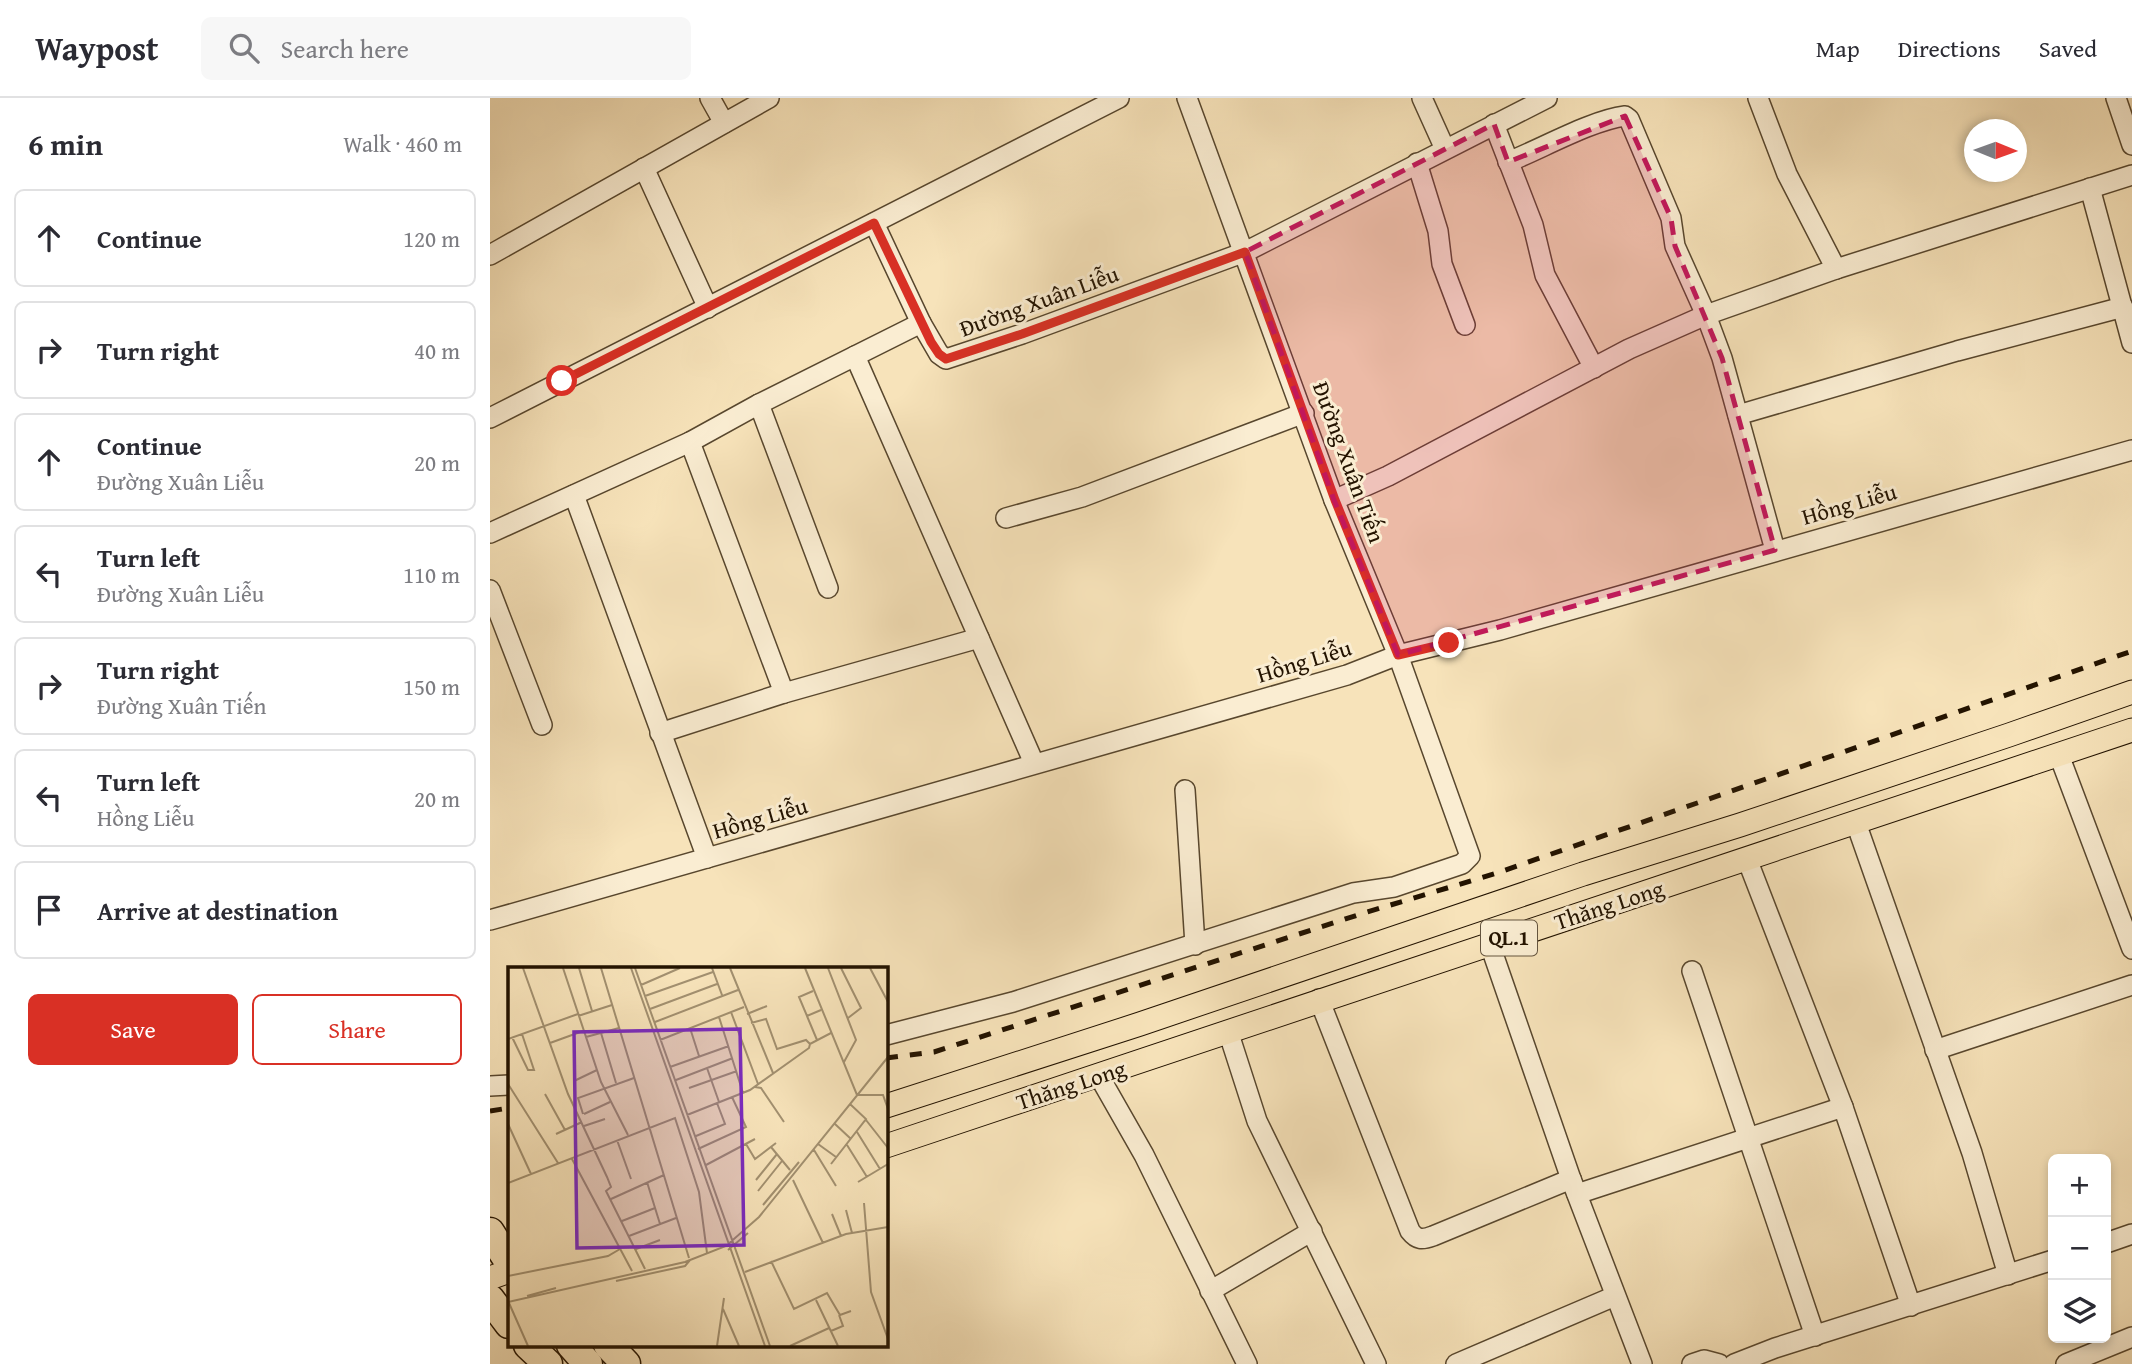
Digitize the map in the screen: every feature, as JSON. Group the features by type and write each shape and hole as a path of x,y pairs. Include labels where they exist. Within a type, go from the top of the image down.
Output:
{"highway":[{"path":"499,1230 508,1259"},
{"path":"490,1299 508,1323"},
{"path":"529,1346 548,1364"},
{"path":"572,1346 588,1364"},
{"path":"609,1346 626,1364"}],"main road":[{"name":"Thăng Long","path":"887,1106 1140,1024 2132,692"},
{"name":"Thăng Long","path":"887,1146 1099,1076 1319,999 1490,945 2132,730"},
{"path":"1307,966 1319,999"},
{"path":"490,1278 508,1271"}],"street":[{"path":"710,98 724,123"},
{"path":"490,255 769,98"},
{"path":"490,418 1119,98"},
{"name":"Đường Xuân Tiến","path":"1187,98 1335,500 1398,655 1470,856 1462,864 1394,887 1353,893 1195,945"},
{"path":"1422,98 1445,149"},
{"name":"Đường Xuân Liễu","path":"874,223 921,323 939,354 950,359 1245,252 1547,98"},
{"path":"1758,98 1787,174 1836,269"},
{"path":"2116,98 2132,145"},
{"path":"1508,162 1617,117 1625,116 1629,119 1671,218 1675,246 1706,315 1738,415 1775,550"},
{"path":"1494,124 1532,225 1545,275 1594,368"},
{"path":"1417,163 1438,232 1442,264 1465,325"},
{"path":"644,168 708,308"},
{"path":"1335,500 1388,476 1648,340 1706,315 1836,269 2132,175"},
{"path":"2090,188 2132,343"},
{"path":"1738,415 1957,351 2123,307"},
{"path":"490,533 690,442 759,404 921,323"},
{"path":"855,356 1034,763"},
{"path":"759,404 828,588"},
{"path":"1006,518 1082,497 1304,413"},
{"path":"690,442 784,693"},
{"name":"Hồng Liễu","path":"490,920 1347,676 1398,655 1500,630 2132,450"},
{"path":"574,495 707,858"},
{"path":"490,590 542,725"},
{"path":"660,733 784,693 979,638"},
{"path":"2059,755 2132,949"},
{"path":"887,1035 1013,1002 1195,945 1185,790"},
{"path":"1856,823 1987,1197 2008,1275"},
{"path":"1747,859 1843,1107 1911,1306"},
{"path":"1490,945 1574,1187 1642,1364"},
{"path":"1692,971 1815,1336"},
{"path":"1935,1050 2132,985"},
{"path":"1319,999 1410,1231 1414,1237 1423,1240 1574,1187 1750,1138 1843,1107"},
{"path":"1228,1031 1257,1121 1376,1364"},
{"path":"1099,1076 1143,1155 1247,1364"},
{"path":"490,1086 508,1085"},
{"path":"1209,1291 1312,1231"},
{"path":"2111,1241 2132,1234"},
{"path":"1734,1364 2048,1262"},
{"path":"1456,1364 1615,1296"},
{"path":"2066,1364 2132,1337"},
{"path":"1692,1364 1704,1360 1719,1364"}],"highlighted area":[{"path":"1625,116 1671,218 1675,246 1722,358 1775,550 1398,655 1334,500 1245,252 1494,124 1508,162"}],"railway":[{"path":"887,1058 934,1052 1364,913 1497,873 2132,651"},
{"path":"490,1111 508,1108"}],"route":[{"path":"562,381 874,223 931,342 946,359 1245,252 1335,500 1398,655 1449,643"}]}
